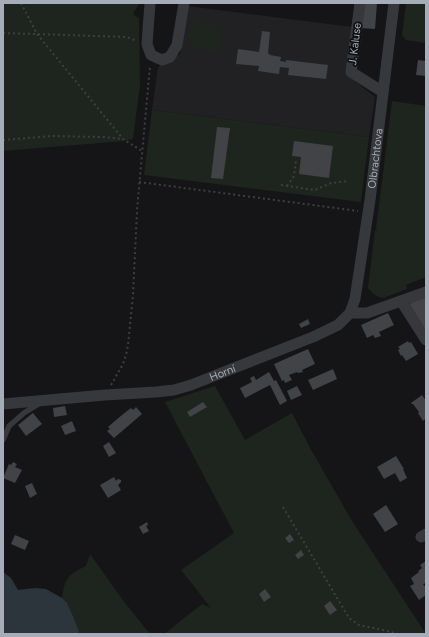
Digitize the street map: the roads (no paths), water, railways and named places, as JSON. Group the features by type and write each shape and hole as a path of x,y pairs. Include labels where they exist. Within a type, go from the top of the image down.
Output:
{"street":[{"path":"150,3 147,44 152,55 162,60 170,57 177,45 184,3"},
{"name":"J. Kaluse","path":"360,3 351,72 383,92"},
{"name":"Olbrachtova","path":"350,313 355,299 370,200 394,3"},
{"path":"350,313 367,313 426,292"},
{"path":"401,301 426,340"},
{"name":"Horní","path":"3,404 105,394 174,390 191,385 313,337 338,324 350,313"}],"lane":[{"path":"3,440 9,426 24,413 44,400"}]}
